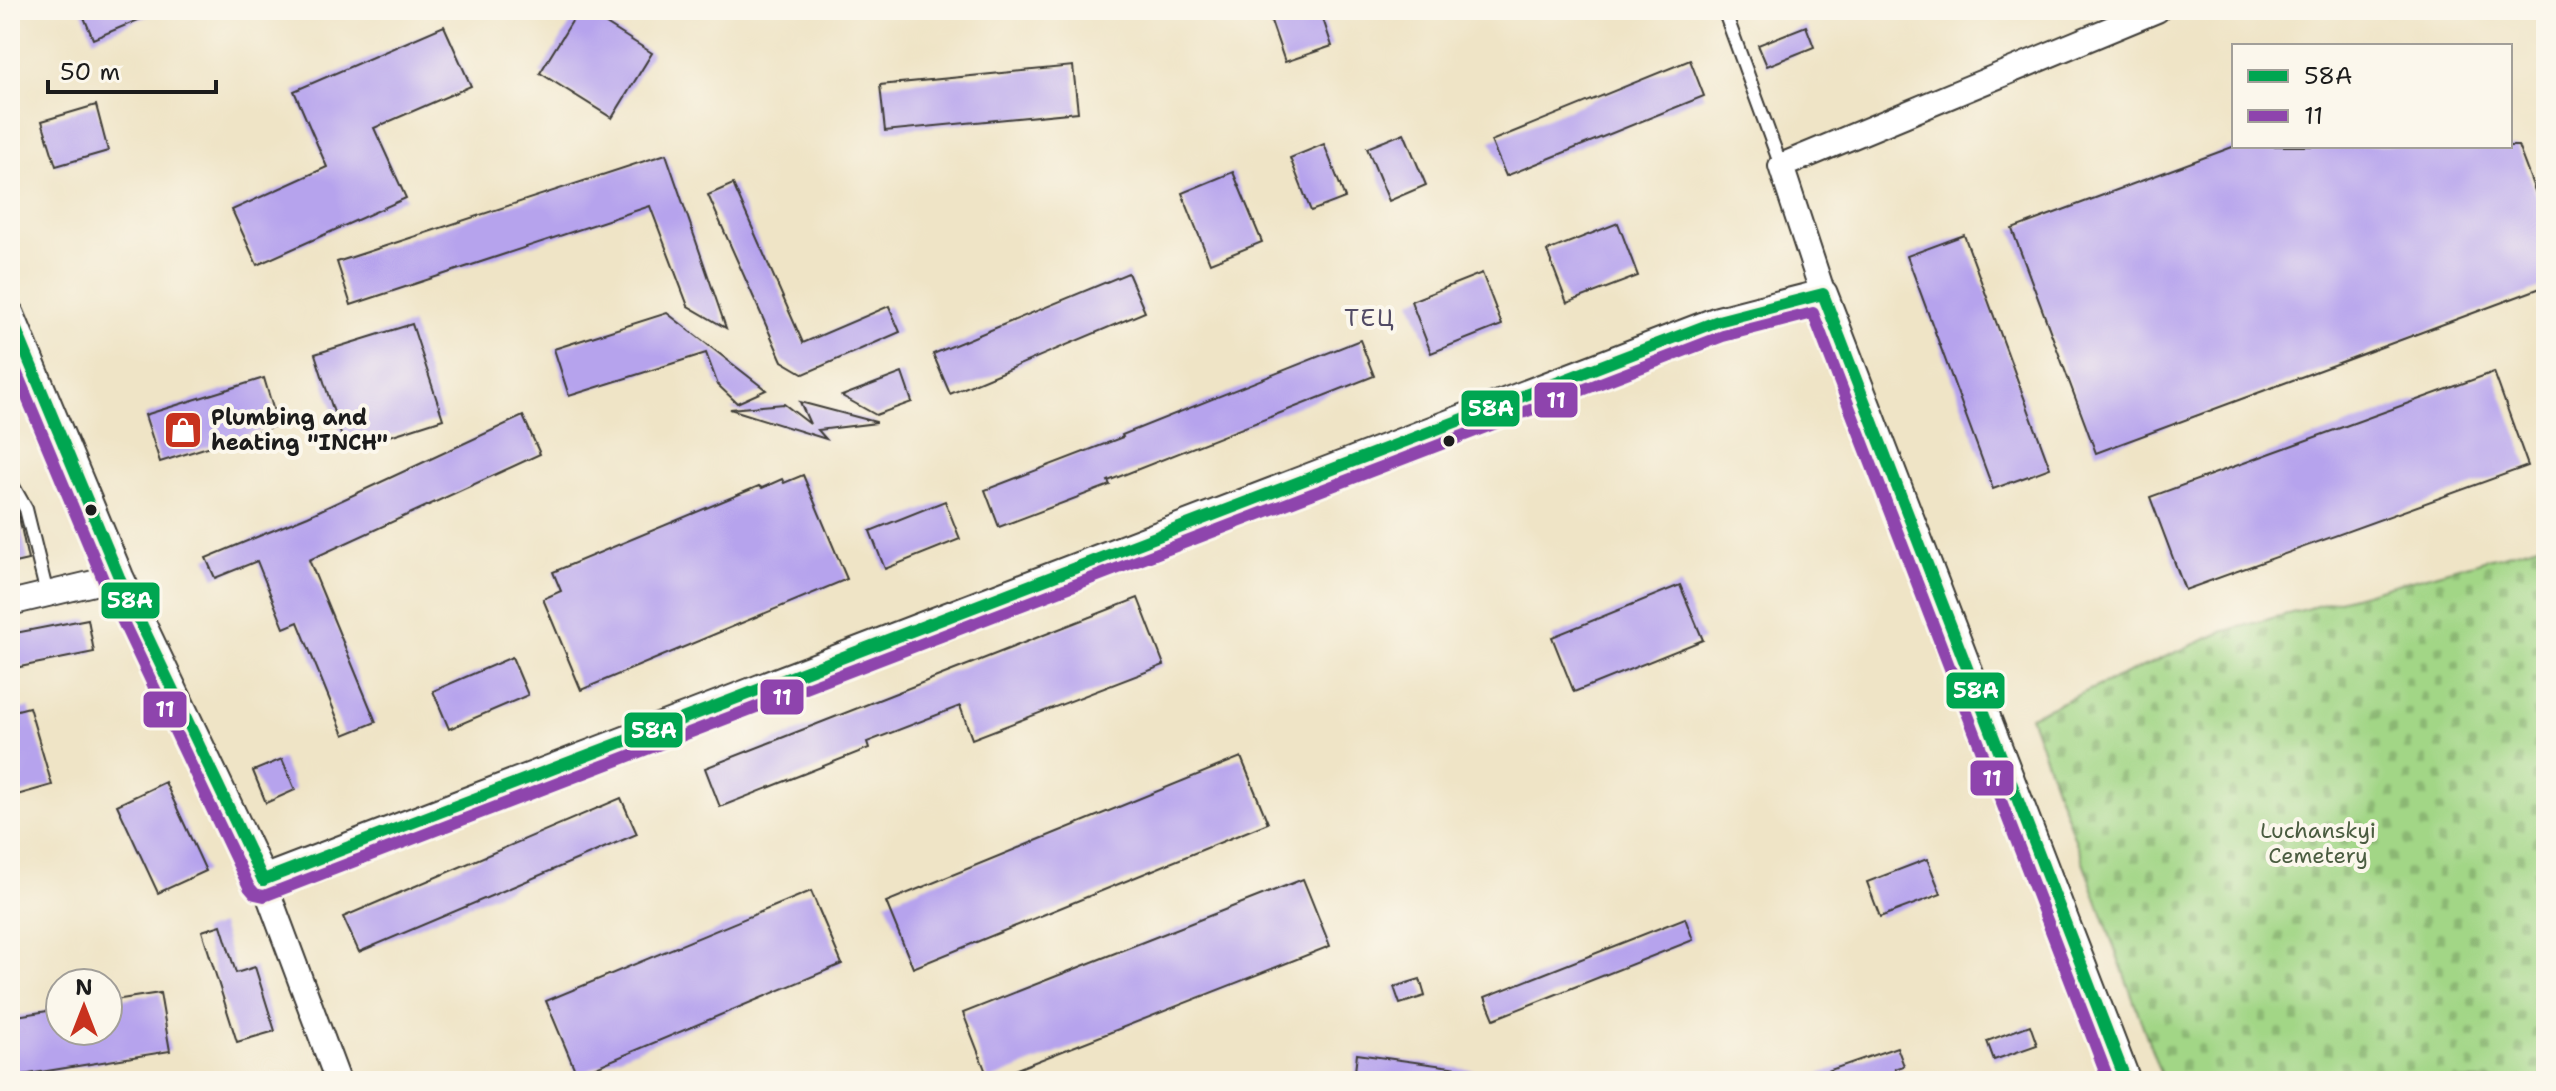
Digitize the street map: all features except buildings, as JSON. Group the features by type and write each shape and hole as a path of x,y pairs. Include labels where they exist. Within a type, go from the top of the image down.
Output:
{"street":[{"path":"2126,1081 1823,294 1781,166 2157,10"},
{"path":"263,880 1718,321 1823,294"},
{"path":"10,315 119,577 263,880 338,1081"},
{"path":"10,603 119,577"}],"lane":[{"path":"1724,10 1781,166"},
{"path":"10,481 26,509 47,594"}],"green space":[{"name":"Luchanskyi Cemetery","path":"2546,543 2546,1081 2163,1081 2030,716 2222,632"}],"transit line":[{"name":"58А","path":"263,880 1718,321 1823,294 2126,1081"},
{"name":"11","path":"10,357 105,584 249,887 255,894 264,896 1723,336 1813,313 2109,1081"},
{"name":"58А","path":"10,315 119,577 263,880"}],"place":[{"name":"Plumbing and heating \"INCH\"","path":"183,430"}],"district":[{"name":"ТЕЦ","path":"1370,318"}]}
